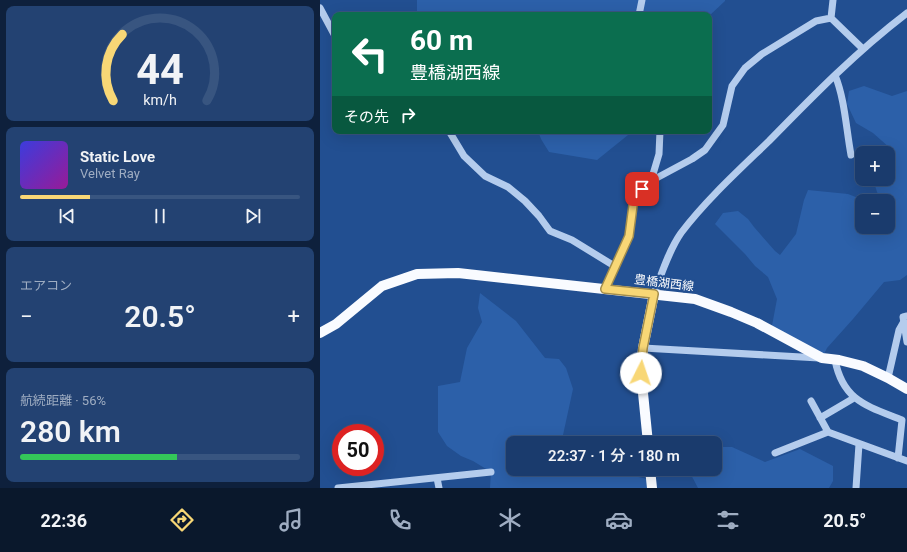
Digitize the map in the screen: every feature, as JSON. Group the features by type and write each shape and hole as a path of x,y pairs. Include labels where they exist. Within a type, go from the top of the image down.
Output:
{"main road":[{"name":"豊橋湖西線","path":"320,333 336,324 382,286 417,274 458,273 696,299 757,323 822,358 862,366 907,389"},
{"path":"647,436 641,373 643,348 654,294"},
{"path":"651,476 652,488"}],"street":[{"path":"640,12 642,0"},
{"path":"831,18 833,0"},
{"path":"320,8 332,30"},
{"path":"654,294 664,266 681,234 714,196 834,75 880,33 907,13"},
{"path":"831,18 863,49"},
{"path":"605,289 629,236 634,198 651,181 692,159 705,150 723,124 732,86 745,68 762,54 816,21 831,18"},
{"path":"834,75 843,101 851,155"},
{"path":"452,134 464,156 485,176 508,187 519,196 539,216 550,231 572,240 616,267"},
{"path":"651,181 659,154 660,134"},
{"path":"905,319 907,342"},
{"path":"888,378 899,330 905,319"},
{"path":"643,348 822,358"},
{"path":"835,360 840,378 854,398 902,420 898,458"},
{"path":"820,418 854,398"},
{"path":"811,401 828,432 907,461"},
{"path":"775,454 828,432"},
{"path":"856,488 859,444"},
{"path":"338,488 491,472"},
{"path":"438,478 439,488"}],"shaded area":[{"path":"417,0 725,0 712,13 417,12"},
{"path":"864,86 892,96 907,91 907,275 900,280 884,282 827,348 822,358 771,331 777,299 768,277 755,266 715,224 723,213 738,211 748,219 780,255 796,234 804,200 808,190 848,194 855,197 855,234 895,234 895,194 878,194 875,186 895,186 895,146 888,146 873,133 856,123 847,104 849,91"},
{"path":"539,134 629,134 597,160 549,152"},
{"path":"480,293 516,321 545,358 559,359 566,368 573,389 563,435 583,436 506,436 506,476 634,476 651,480 652,488 490,488 491,472 473,461 461,456 447,446 438,432 438,386 460,382 467,348 482,322 478,308"},
{"path":"722,447 732,447 765,462 800,449 833,466 833,481 829,488 698,488 692,476 722,476"}],"route":[{"path":"641,373 643,348 654,294 605,289 629,236 634,198 642,189"}]}
